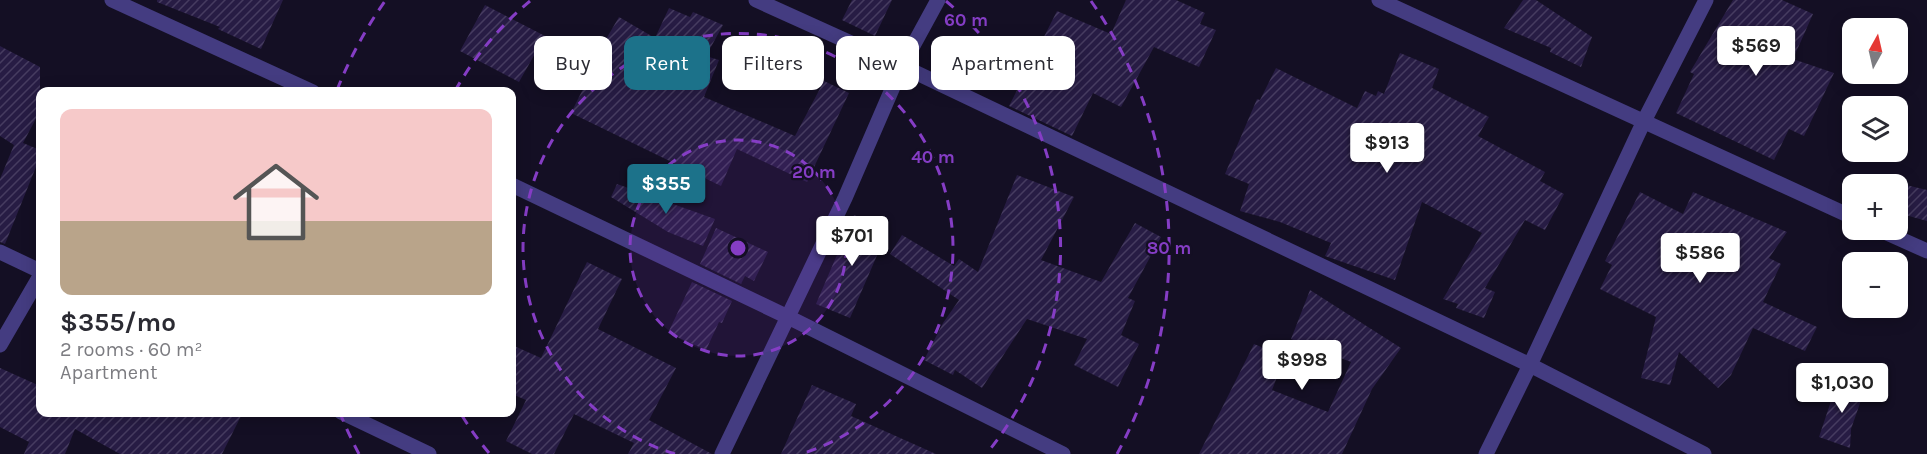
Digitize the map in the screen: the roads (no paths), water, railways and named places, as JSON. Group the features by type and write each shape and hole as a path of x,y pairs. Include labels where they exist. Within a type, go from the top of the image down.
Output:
{"street":[{"path":"111,0 302,87"},
{"path":"756,0 836,36"},
{"path":"918,36 938,0"},
{"path":"1379,0 1842,212"},
{"path":"1486,454 1644,121 1706,0"},
{"path":"919,74 1530,365 1704,454"},
{"path":"722,454 845,198 892,90"},
{"path":"516,187 788,317 1064,454"},
{"path":"1902,240 1927,251"},
{"path":"0,252 36,271"},
{"path":"0,345 36,280"},
{"path":"351,417 429,454"}]}
